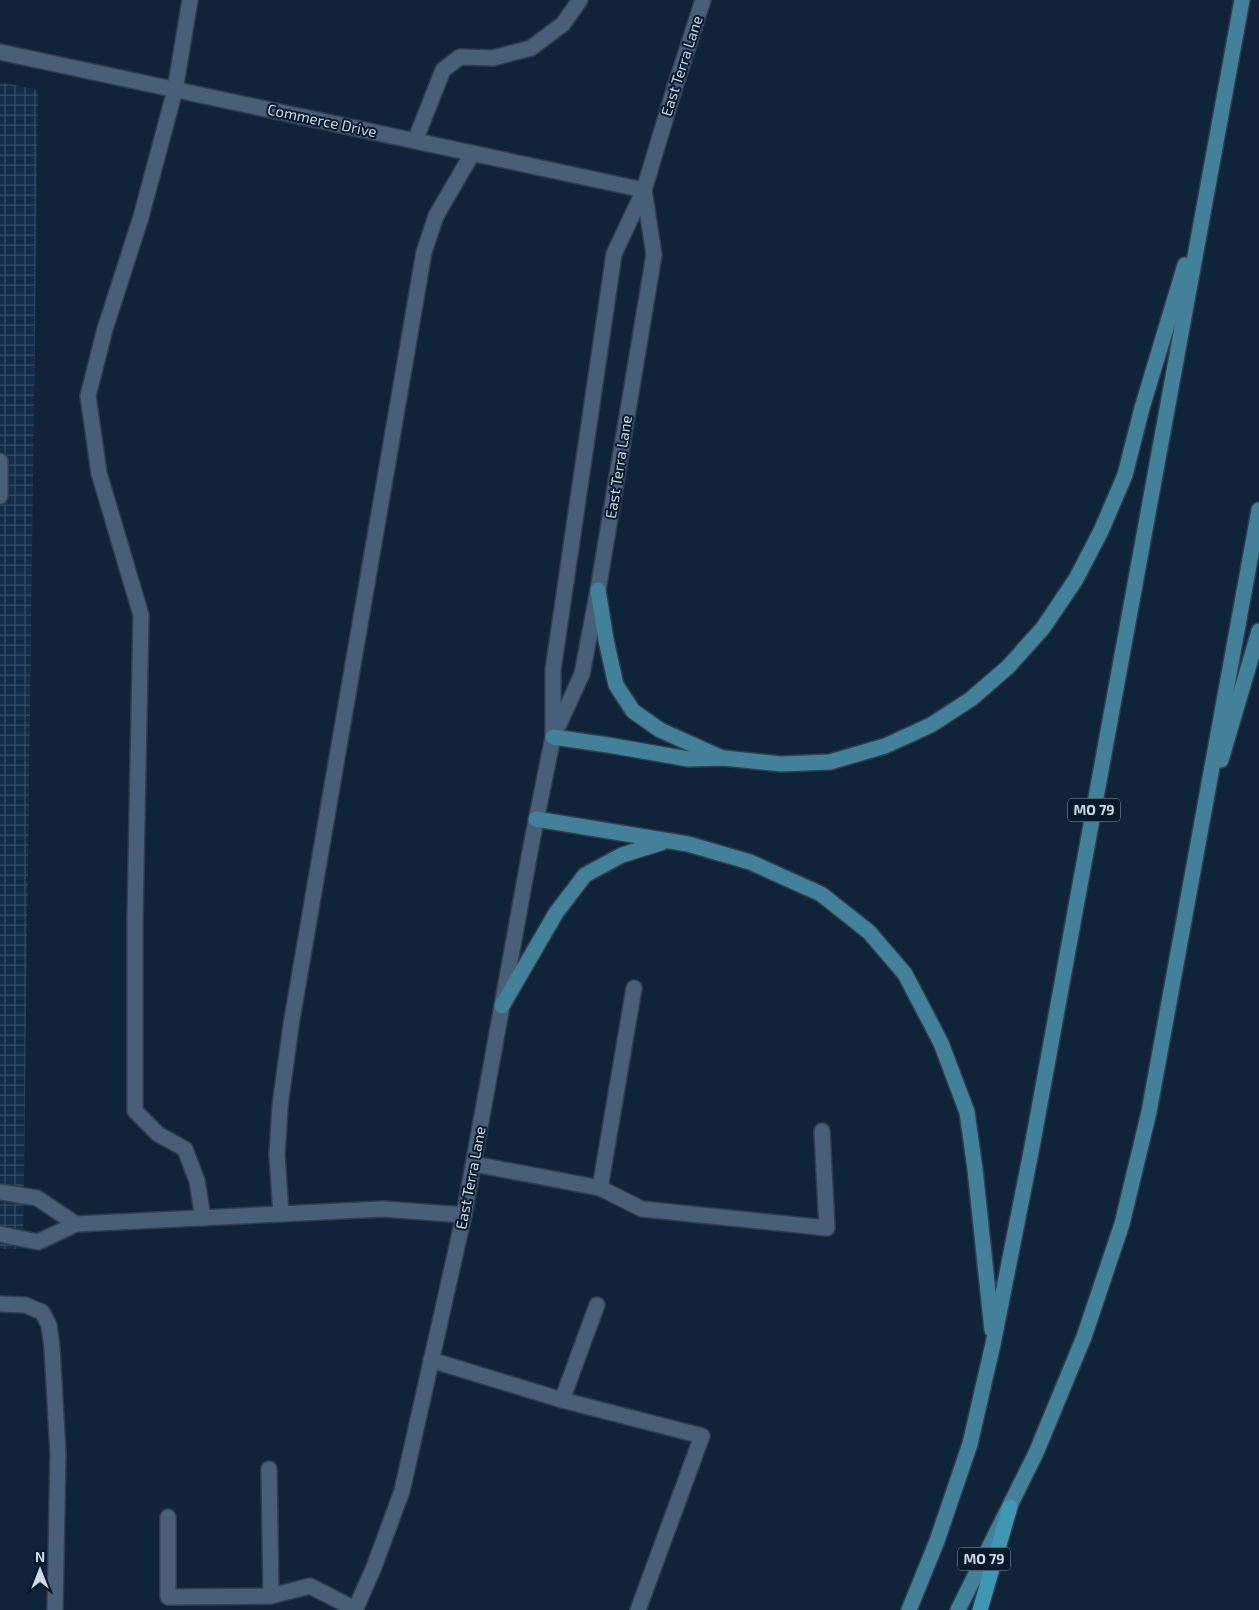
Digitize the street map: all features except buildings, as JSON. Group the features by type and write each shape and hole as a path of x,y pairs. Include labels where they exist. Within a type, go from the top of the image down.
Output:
{"highway":[{"path":"980,1610 1010,1507"}],"main road":[{"name":"MO 79","path":"909,1610 937,1541 970,1444 993,1344 1032,1147 1242,0"},
{"path":"553,737 688,759 724,758 781,764 830,762 885,746 931,725 971,699 1008,666 1043,628 1076,580 1101,531 1125,475 1142,408 1207,190"},
{"name":"MO 79","path":"958,1610 1036,1453 1084,1338 1122,1224 1149,1112 1259,510"},
{"path":"598,590 616,685 633,710 660,730 724,758"},
{"path":"1198,841 1259,631"},
{"path":"536,819 688,844 750,862 821,894 869,932 905,974 941,1042 967,1112 975,1169 993,1344"},
{"path":"502,1006 556,913 585,875 622,854 666,841"}],"street":[{"path":"190,0 174,90 141,217 105,328 88,396 99,473 141,615 135,918 135,1111 158,1134 185,1149 197,1182 203,1218"},
{"path":"415,142 443,70 460,57 493,58 531,48 563,24 580,0"},
{"name":"East Terra Lane","path":"355,1609 374,1567 402,1491 474,1164 536,819 553,737 553,670 614,254 644,190 703,0"},
{"name":"Commerce Drive","path":"0,52 644,190"},
{"path":"281,1214 277,1155 280,1106 291,1025 424,252 436,216 472,154"},
{"name":"East Terra Lane","path":"553,737 582,674 598,590 654,255 644,190"},
{"path":"0,461 0,496"},
{"path":"600,1188 634,988"},
{"path":"474,1164 600,1188 642,1209 827,1228 822,1131"},
{"path":"0,1192 37,1198 76,1224"},
{"path":"0,1234 38,1242 76,1224 383,1209 464,1215"},
{"path":"0,1304 24,1305 42,1312 49,1326 58,1453 55,1610"},
{"path":"562,1400 597,1305"},
{"path":"431,1360 562,1400 702,1436 638,1610"},
{"path":"269,1470 271,1596"},
{"path":"168,1517 168,1597 271,1596 310,1586 355,1609"}],"shaded area":[{"path":"0,82 38,90 23,1249 0,1249"}]}
